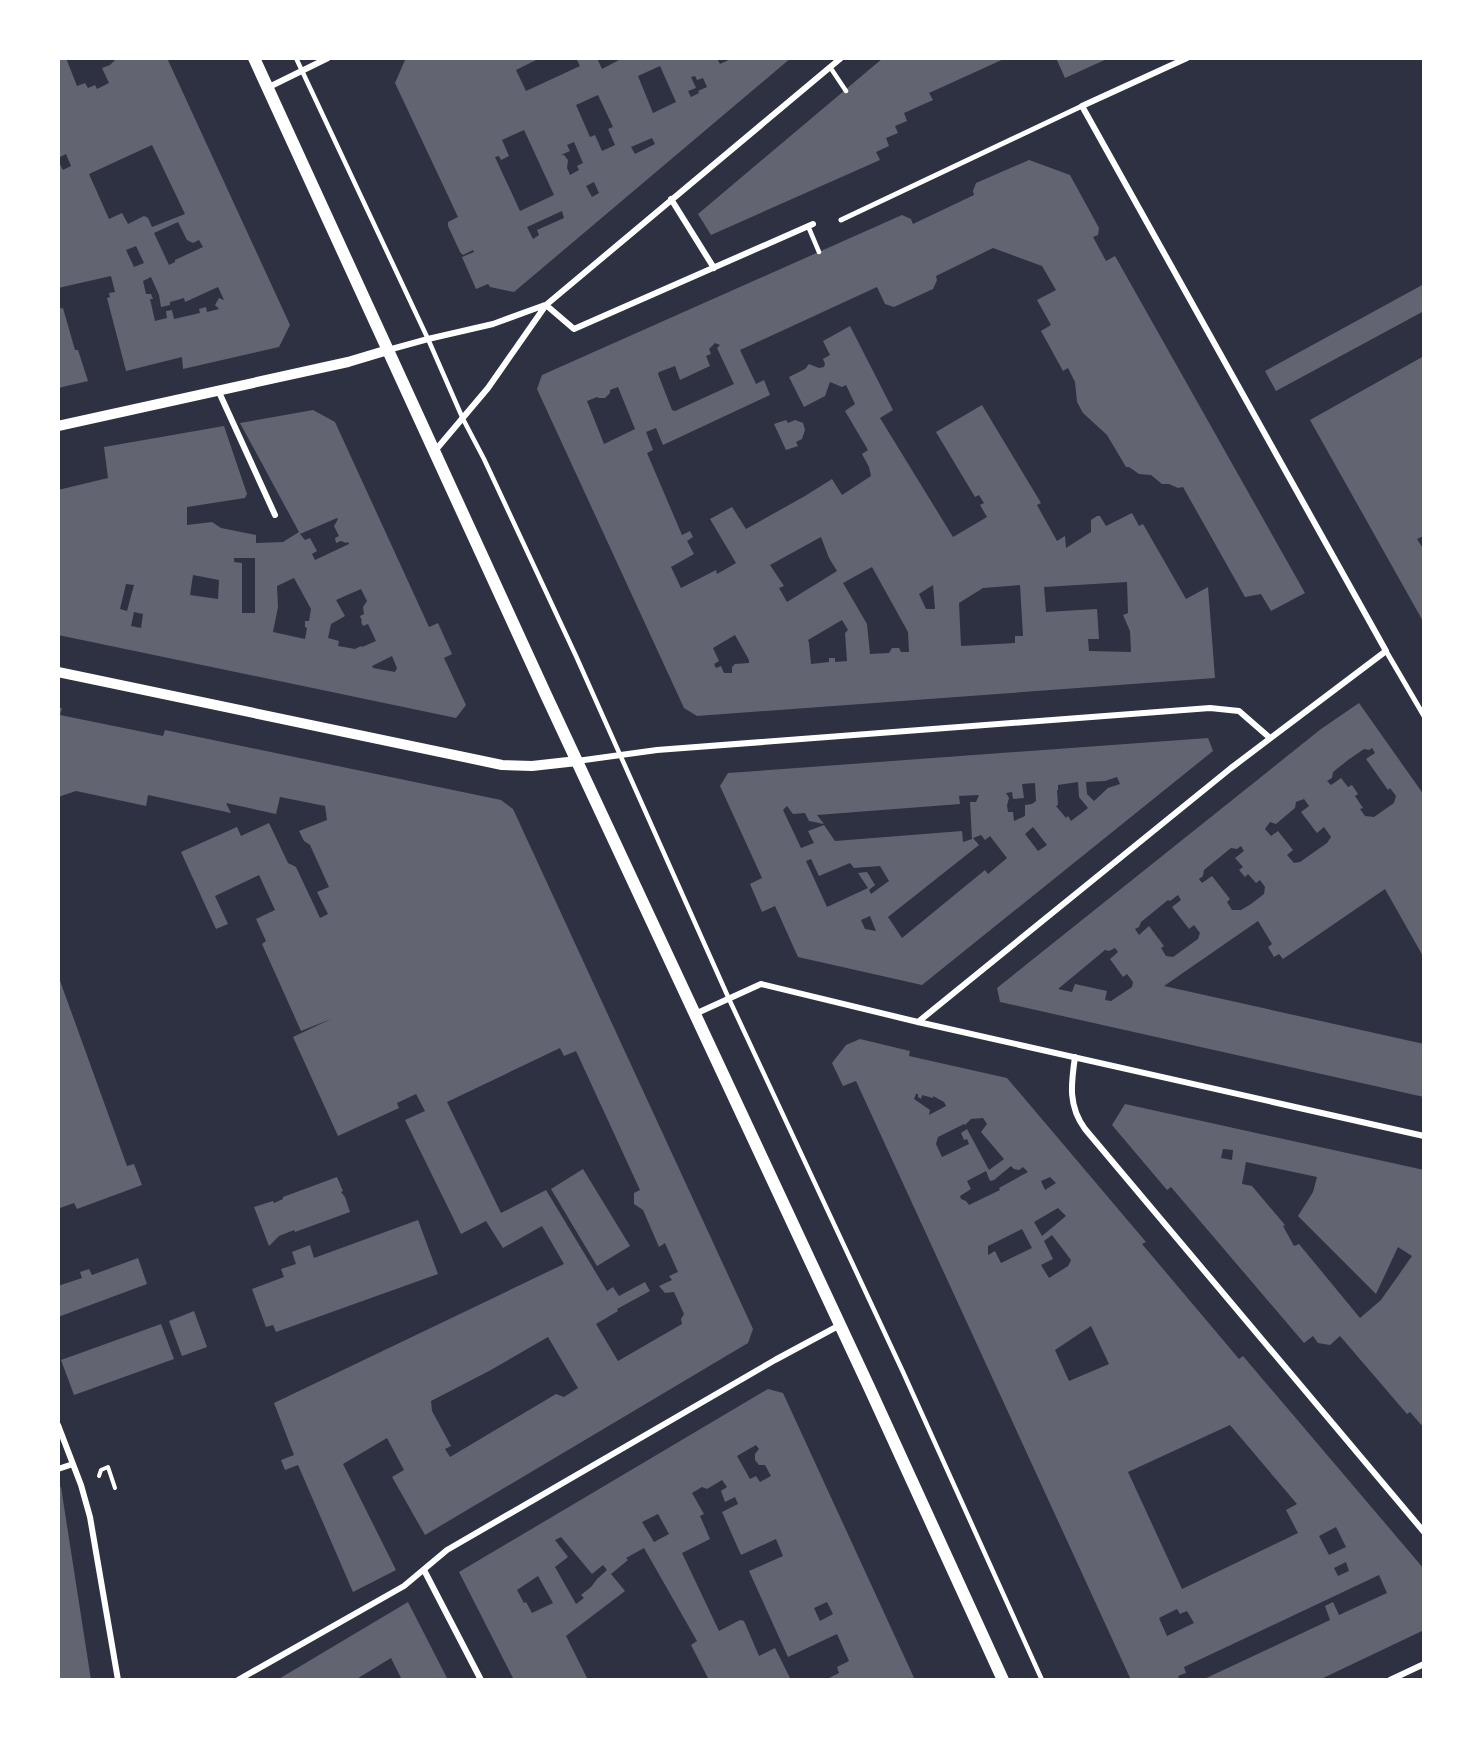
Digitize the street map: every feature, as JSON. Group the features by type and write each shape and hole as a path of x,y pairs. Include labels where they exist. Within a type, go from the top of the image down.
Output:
{"main road":[{"path":"254,58 1003,1680"}],"street":[{"path":"267,88 328,58"},
{"path":"434,452 463,419 509,359 546,305 840,58"},
{"path":"841,220 1187,58"},
{"path":"1082,106 1424,716"},
{"path":"671,200 714,268"},
{"path":"546,305 574,329 811,225"},
{"path":"58,426 348,362 428,339 493,324 546,305"},
{"path":"218,390 275,515"},
{"path":"918,1022 1231,768 1386,651"},
{"path":"58,672 502,765 532,766 620,754 1210,708 1239,711 1270,738"},
{"path":"695,1014 761,984 918,1022 1424,1136"},
{"path":"1075,1057 1072,1090 1073,1107 1078,1119 1424,1532"},
{"path":"238,1680 404,1586 447,1550 775,1360 840,1325"},
{"path":"58,1425 73,1464 95,1538 118,1680"},
{"path":"58,1469 73,1464"},
{"path":"424,1570 481,1680"},
{"path":"1390,1680 1424,1664"}],"lane":[{"path":"296,58 428,339 463,419 523,542 729,999 903,1372 1042,1680"},
{"path":"830,67 846,91"},
{"path":"811,225 819,252"}],"path":[{"path":"98,1479 101,1470 108,1467 115,1488"}],"building":[{"path":"58,58 66,58 77,86 85,83 88,88 95,85 97,89 109,83 102,68 110,65 117,58 167,58 290,325 279,347 183,369 182,357 126,371 107,298 110,297 109,293 115,292 111,276 58,288 58,161 63,170 71,166 66,154 58,158","holes":["152,145 185,214 152,227 148,218 144,216 128,224 122,213 109,219 89,174","178,222 187,240 193,243 199,240 203,247 169,265 154,233","136,246 144,263 134,267 126,250","151,277 159,295 161,307 184,298 185,302 218,287 224,300 219,298 215,305 219,309 207,312 206,307 199,309 200,313 174,319 172,310 166,311 167,318 155,321 150,299 153,299 151,294 146,294 143,281"]},
{"path":"407,58 540,58 516,70 526,91 580,66 576,58 597,58 602,69 619,60 618,58 717,58 720,64 733,58 791,58 514,292 490,287 488,284 476,289 462,257 474,252 473,250 463,255 460,252 448,226 448,222 458,217 395,83","holes":["660,66 676,102 653,113 638,76","695,76 697,80 703,78 707,87 691,97 688,91 696,88 691,77","598,95 613,127 608,129 615,145 602,151 595,135 590,137 576,105","524,130 554,195 520,211 495,157 499,156 501,160 509,156 502,140","652,138 655,144 635,154 631,147","574,142 583,163 577,166 579,170 570,175 567,168 568,160 561,155 570,151 567,145","594,182 599,193 592,197 586,186","562,211 564,218 537,230 539,235 533,239 527,227"]},
{"path":"883,58 1006,58 929,93 933,100 904,113 907,121 895,126 898,133 886,138 889,146 876,152 880,160 711,235 698,214"},
{"path":"1056,58 1109,58 1065,78"},
{"path":"1029,160 1070,175 1099,228 1098,235 1093,237 1106,261 1115,256 1305,593 1271,611 1261,594 1245,597 1183,487 1162,484 1151,475 1139,474 1126,467 1107,435 1083,413 1077,402 1075,382 1068,368 1063,371 1041,331 1051,325 1037,300 1056,290 1042,266 993,248 936,276 937,280 933,289 894,307 885,304 877,287 740,350 756,384 764,380 770,395 663,445 656,428 646,432 653,450 647,453 682,535 690,531 693,537 687,541 694,554 671,567 681,588 716,570 717,574 736,563 710,519 732,507 746,529 832,479 842,495 871,476 862,454 868,450 845,411 855,404 846,385 842,387 830,382 825,396 804,407 789,377 805,369 809,364 819,368 824,367 823,359 830,355 823,341 850,326 893,410 880,418 953,537 987,517 980,505 984,503 979,495 975,497 936,432 982,405 1041,503 1037,505 1057,541 1065,536 1066,548 1091,532 1091,520 1097,516 1100,516 1106,526 1132,513 1139,526 1143,524 1186,599 1208,587 1215,678 697,716 684,708 537,389 542,375 902,215 911,219 913,224 974,195 976,183","holes":["715,343 720,345 717,348 734,384 675,411 672,410 659,372 675,366 680,380 710,366 706,356 711,354 709,349","618,387 635,429 604,444 587,401 597,397 605,398 610,390","821,537 837,571 787,602 779,588 784,586 770,565","872,567 908,632 909,652 901,652 899,648 892,648 889,653 870,654 867,624 843,583","1127,582 1128,613 1123,615 1130,631 1131,652 1089,651 1088,639 1099,639 1097,609 1046,612 1044,587","933,585 935,609 926,609 919,594","1020,585 1023,636 1015,636 1015,643 961,646 959,603 983,588","842,620 848,630 845,633 847,661 835,662 835,658 829,658 829,662 811,664 808,640","735,635 749,663 735,664 732,667 732,673 724,673 721,666 716,668 714,664 719,661 713,648"]},
{"path":"1424,284 1424,311 1276,391 1265,371"},
{"path":"63,308 75,350 78,350 88,381 58,388 58,309"},
{"path":"1424,356 1424,536 1417,539 1424,550 1424,623 1310,420"},
{"path":"313,410 335,422 429,627 438,623 452,654 444,658 466,705 456,718 58,635 58,490 108,478 104,447 224,426 247,494 245,498 187,507 187,525 212,522 221,528 256,535 256,543 283,542 299,532 240,423","holes":["337,518 334,526 339,536 335,538 336,543 341,541 349,544 315,560 312,554 317,551 310,538 305,540 300,534","234,558 255,558 255,613 242,613 242,563 234,562","193,575 219,580 218,599 190,595","294,578 311,609 309,621 305,621 307,628 305,639 273,632 278,607 277,586","126,584 134,585 127,611 120,609","361,589 367,601 363,607 364,614 360,616 361,622 363,626 368,624 376,641 355,649 338,646 339,641 328,638 331,624 345,616 336,600","134,612 143,614 141,628 131,626","392,656 397,668 395,672 372,666"]},
{"path":"786,420 788,423 795,420 803,423 805,430 802,439 796,442 798,446 786,450 774,424"},
{"path":"1359,703 1424,795 1424,958 1385,889 1283,959 1279,954 1274,957 1268,947 1272,944 1258,921 1164,986 1424,1044 1424,1097 1000,1002 997,988 1321,729","holes":["1372,748 1375,753 1366,759 1388,790 1390,788 1396,796 1394,803 1374,817 1365,816 1360,809 1363,808 1355,796 1358,794 1352,785 1348,787 1341,778 1331,785 1327,781 1332,778 1333,772 1348,760 1364,749","1304,799 1309,806 1301,812 1317,833 1324,827 1331,837 1327,843 1300,862 1294,863 1287,855 1293,850 1278,831 1271,836 1265,829 1270,822 1276,824 1295,808 1296,802","1241,846 1244,851 1235,858 1243,867 1239,870 1245,877 1248,874 1256,883 1260,880 1265,887 1264,894 1251,904 1241,910 1232,910 1227,902 1230,899 1212,876 1202,883 1199,879 1203,876 1204,870 1231,848 1237,849","1178,895 1181,900 1172,907 1189,929 1194,925 1200,933 1198,939 1173,957 1166,956 1161,948 1164,946 1149,926 1139,935 1135,929 1168,900","1115,948 1118,952 1110,959 1123,977 1127,974 1133,982 1132,987 1111,1001 1105,1000 1107,991 1075,984 1072,992 1058,989 1105,950"]},
{"path":"58,708 62,708 60,715 163,736 165,730 501,800 513,809 753,1329 748,1343 425,1535 392,1477 404,1470 387,1438 343,1464 396,1570 353,1592 298,1465 285,1470 281,1460 294,1455 274,1403 564,1264 542,1226 503,1248 486,1221 461,1234 405,1120 425,1111 416,1094 397,1103 399,1108 338,1136 293,1037 331,1019 301,1031 262,944 266,941 256,919 275,910 259,875 215,896 228,924 216,929 181,852 237,827 241,836 269,823 288,863 296,867 320,918 328,914 317,892 329,887 310,845 304,841 299,831 327,820 325,806 280,797 276,814 226,803 231,813 148,795 146,806 76,791 58,797","holes":["560,1048 564,1056 576,1051 640,1190 634,1193 634,1204 643,1210 659,1247 665,1243 678,1272 669,1276 672,1280 659,1286 665,1293 674,1292 684,1314 681,1319 682,1324 618,1361 596,1324 618,1311 617,1309 650,1291 645,1282 619,1296 613,1287 607,1291 546,1190 501,1213 447,1102","548,1337 578,1388 564,1397 556,1394 450,1457 445,1449 451,1446 432,1411 431,1401"]},
{"path":"1208,738 1213,751 922,985 798,957 775,906 762,912 750,884 762,878 720,786 728,773","holes":["1117,777 1120,784 1108,788 1094,801 1087,794 1086,782 1105,781","1078,782 1079,797 1088,808 1071,821 1056,806 1058,805 1058,785","1035,783 1036,801 1025,805 1025,816 1014,821 1013,812 1008,812 1009,798 1006,793 1012,792 1013,799 1024,798 1022,784","979,795 976,802 970,802 972,839 963,842 962,831 835,841 824,825 808,831 814,843 801,848 783,810 787,806 793,814 805,813 809,821 824,824 817,815 960,804 959,796","1033,827 1047,845 1038,851 1025,834","981,835 985,840 990,836 1007,858 988,874 985,870 902,938 888,917 979,845 973,838","811,859 819,876 850,863 854,868 880,866 889,881 871,894 869,890 875,885 867,872 858,873 868,888 827,907 806,861","870,916 876,931 865,929 861,920"]},
{"path":"59,978 127,1166 134,1164 142,1185 77,1209 74,1203 60,1208 58,1204"},
{"path":"860,1039 910,1051 909,1056 1007,1078 1146,1242 1142,1244 1239,1359 1243,1356 1424,1569 1424,1630 1319,1680 1202,1680 1330,1620 1325,1606 1333,1602 1339,1615 1387,1593 1379,1575 1184,1667 1186,1673 1178,1676 1180,1680 1131,1680 856,1081 843,1086 832,1063 846,1045","holes":["916,1094 921,1099 922,1095 933,1098 933,1096 944,1102 946,1106 929,1115 930,1110 914,1099","983,1118 987,1124 981,1132 1004,1159 989,1170 967,1129 961,1133 969,1144 942,1157 936,1144 938,1137 971,1119","1011,1166 1019,1170 1023,1167 1028,1172 999,1188 1000,1190 969,1205 961,1199 960,1196 971,1189 967,1181 986,1171 990,1181","1050,1177 1056,1183 1045,1190 1041,1181","1058,1208 1066,1216 1042,1236 1034,1222","1022,1229 1032,1248 1001,1263 995,1251 988,1255 988,1246","1052,1235 1071,1260 1068,1266 1049,1278 1041,1265 1053,1259 1044,1241","1091,1326 1109,1364 1069,1381 1055,1350","1230,1425 1297,1504 1286,1510 1298,1533 1182,1589 1128,1472","1336,1527 1346,1547 1329,1555 1319,1536","1346,1562 1349,1571 1338,1576 1334,1568","1177,1609 1180,1614 1187,1611 1194,1623 1167,1636 1159,1618"]},
{"path":"1125,1104 1424,1170 1424,1326 1422,1329 1424,1331 1424,1428 1410,1412 1407,1414 1340,1336 1330,1345 1318,1343 1313,1336 1304,1343 1171,1187 1167,1190 1112,1125","holes":["1223,1149 1233,1150 1232,1160 1221,1158","1246,1162 1317,1177 1313,1192 1298,1216 1376,1294 1398,1247 1412,1256 1381,1300 1360,1318 1299,1244 1294,1246 1283,1226 1285,1225 1252,1186 1242,1184"]},
{"path":"583,1169 630,1246 597,1266 551,1189"},
{"path":"337,1177 350,1212 279,1236 269,1246 254,1207 273,1201 274,1203 283,1197"},
{"path":"418,1220 438,1274 276,1332 273,1325 266,1327 252,1289 284,1277 281,1269 296,1264 292,1252 310,1245 314,1258"},
{"path":"138,1258 147,1284 58,1317 58,1286 82,1278 80,1272 89,1269 92,1275"},
{"path":"194,1311 207,1347 182,1356 169,1321"},
{"path":"161,1324 174,1359 74,1395 61,1360"},
{"path":"768,1389 783,1393 915,1680 825,1680 839,1673 837,1667 849,1661 837,1634 788,1657 749,1571 783,1556 776,1539 741,1555 722,1512 738,1504 735,1497 725,1502 721,1491 727,1487 722,1480 707,1489 702,1487 692,1493 704,1514 700,1516 710,1539 682,1553 719,1631 740,1620 744,1621 759,1656 775,1648 791,1680 709,1680 691,1645 697,1641 644,1548 626,1558 628,1560 611,1574 625,1591 566,1636 588,1680 514,1680 459,1572","holes":["756,1445 759,1449 755,1454 755,1460 759,1465 765,1465 771,1476 760,1482 756,1476 750,1479 737,1456","658,1514 669,1534 654,1542 642,1522","561,1537 592,1574 603,1565 607,1570 581,1595 584,1598 576,1604 555,1567 568,1557 555,1540","538,1576 553,1603 532,1613 526,1602 524,1603 517,1590","827,1602 833,1614 820,1621 814,1608"]},
{"path":"58,1487 61,1487 91,1680 58,1680"},
{"path":"408,1602 448,1680 402,1680 391,1658 355,1680 277,1680"}]}
